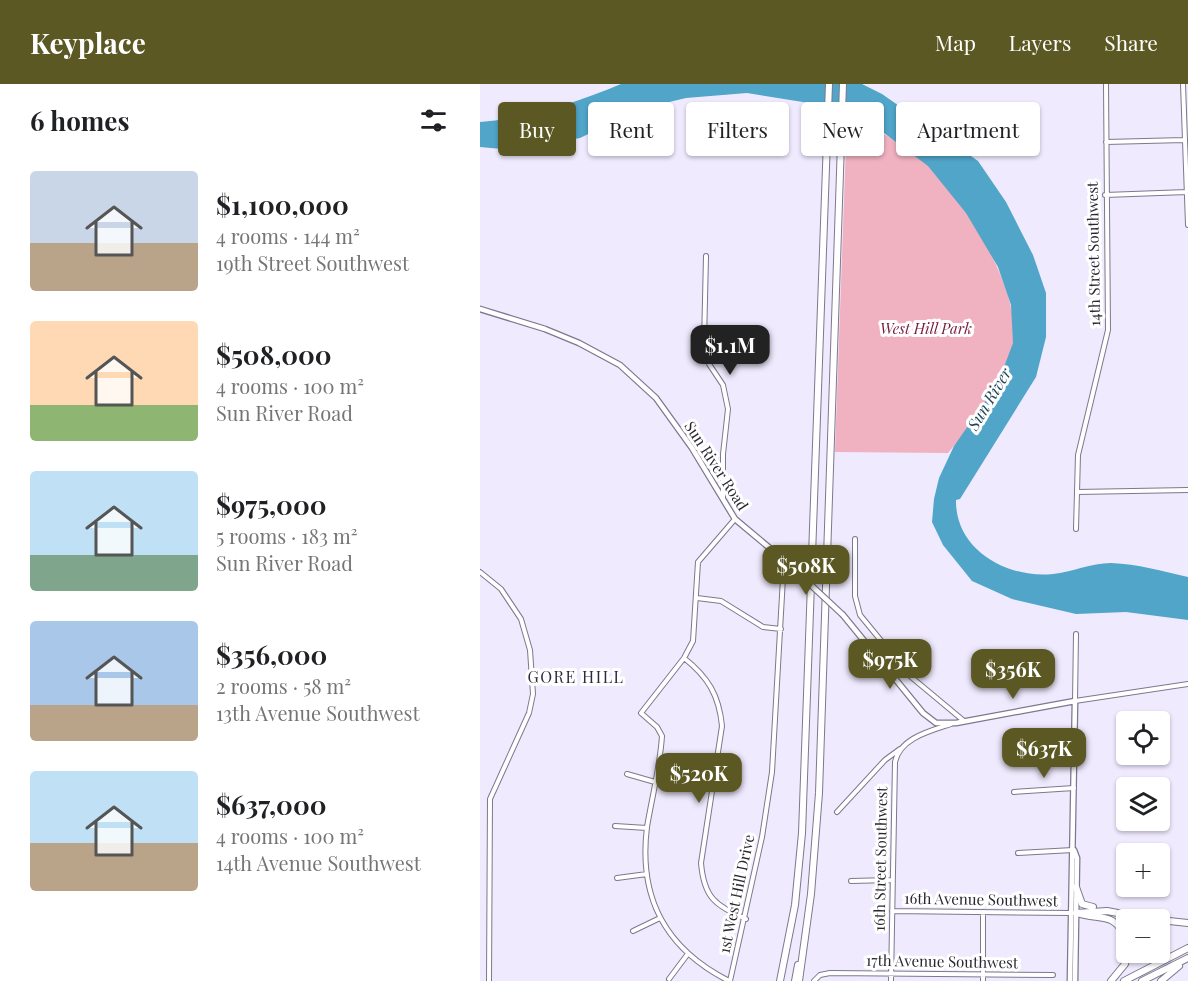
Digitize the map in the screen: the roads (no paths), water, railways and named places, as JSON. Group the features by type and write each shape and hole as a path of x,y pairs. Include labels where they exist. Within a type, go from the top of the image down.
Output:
{"highway":[{"path":"780,981 795,904 802,832 829,84"},
{"path":"800,981 812,894 819,793 843,84"},
{"path":"1077,887 1080,901 1086,907 1116,912"},
{"path":"795,981 812,894"},
{"path":"1073,913 1116,912"},
{"path":"1073,913 1111,920 1116,924"},
{"path":"1170,921 1188,923"},
{"path":"1124,981 1188,948"},
{"path":"1142,981 1188,959"},
{"path":"1161,981 1188,959"},
{"path":"1111,981 1125,963"}],"street":[{"name":"14th Street Southwest","path":"1076,529 1078,455 1108,330 1105,195 1106,84"},
{"path":"1183,84 1188,225"},
{"path":"1106,142 1184,140"},
{"path":"1105,195 1187,192"},
{"path":"706,256 704,343 709,364 723,385 728,409 723,454 723,499"},
{"name":"Sun River Road","path":"480,309 545,329 579,343 620,365 656,398 692,448 735,519 784,560 843,615 928,719 943,725 956,723"},
{"path":"1077,492 1188,490"},
{"path":"730,981 687,955 660,918 651,897 645,851 662,736 657,727 641,713 684,658 696,631 698,562 701,555 735,519"},
{"path":"855,539 855,596 860,615 910,676 964,721"},
{"name":"1st West Hill Drive","path":"730,981 746,919 772,772 784,560"},
{"path":"480,572 501,589 521,620 530,650 533,694 529,713 490,799 489,981"},
{"path":"697,598 721,601 763,627 781,629"},
{"path":"1076,634 1074,850 1071,861 1076,981"},
{"path":"684,658 701,672 713,687 720,707 722,726 701,863 703,884 712,900 725,910 746,919"},
{"path":"837,812 885,760 908,742 956,723 1075,701 1188,684"},
{"name":"16th Street Southwest","path":"891,981 891,880 895,762 900,749"},
{"path":"627,774 655,782"},
{"path":"1014,792 1074,788"},
{"path":"615,826 647,828"},
{"path":"1018,853 1074,850"},
{"path":"1070,981 1073,913 1077,887 1077,858 1074,850"},
{"path":"616,878 647,874"},
{"path":"851,880 891,880"},
{"name":"16th Avenue Southwest","path":"892,911 1073,913"},
{"path":"983,912 983,981"},
{"path":"633,931 660,918"},
{"path":"669,979 687,955"},
{"name":"17th Avenue Southwest","path":"814,981 820,975 830,973 1053,975"}],"water":[{"path":"621,84 862,84 896,104 896,142 884,133 884,102 803,102 747,93 686,98 669,102 588,102 588,134 576,139 576,102 572,102"},
{"path":"498,120 498,149 480,147 480,122"},
{"name":"Sun River","path":"915,156 971,156 978,161 1006,202 1033,255 1046,293 1046,337 1036,377 960,499 956,500 958,518 964,533 974,547 987,558 1019,572 1053,574 1096,564 1111,563 1140,566 1188,577 1188,620 1126,612 1076,614 1012,599 972,581 943,545 932,522 939,478 954,446 998,383 1013,343 1011,305 998,267 966,213 928,166"}],"district":[{"name":"GORE HILL","path":"576,677"}],"park label":[{"name":"West Hill Park","path":"926,329"}]}
